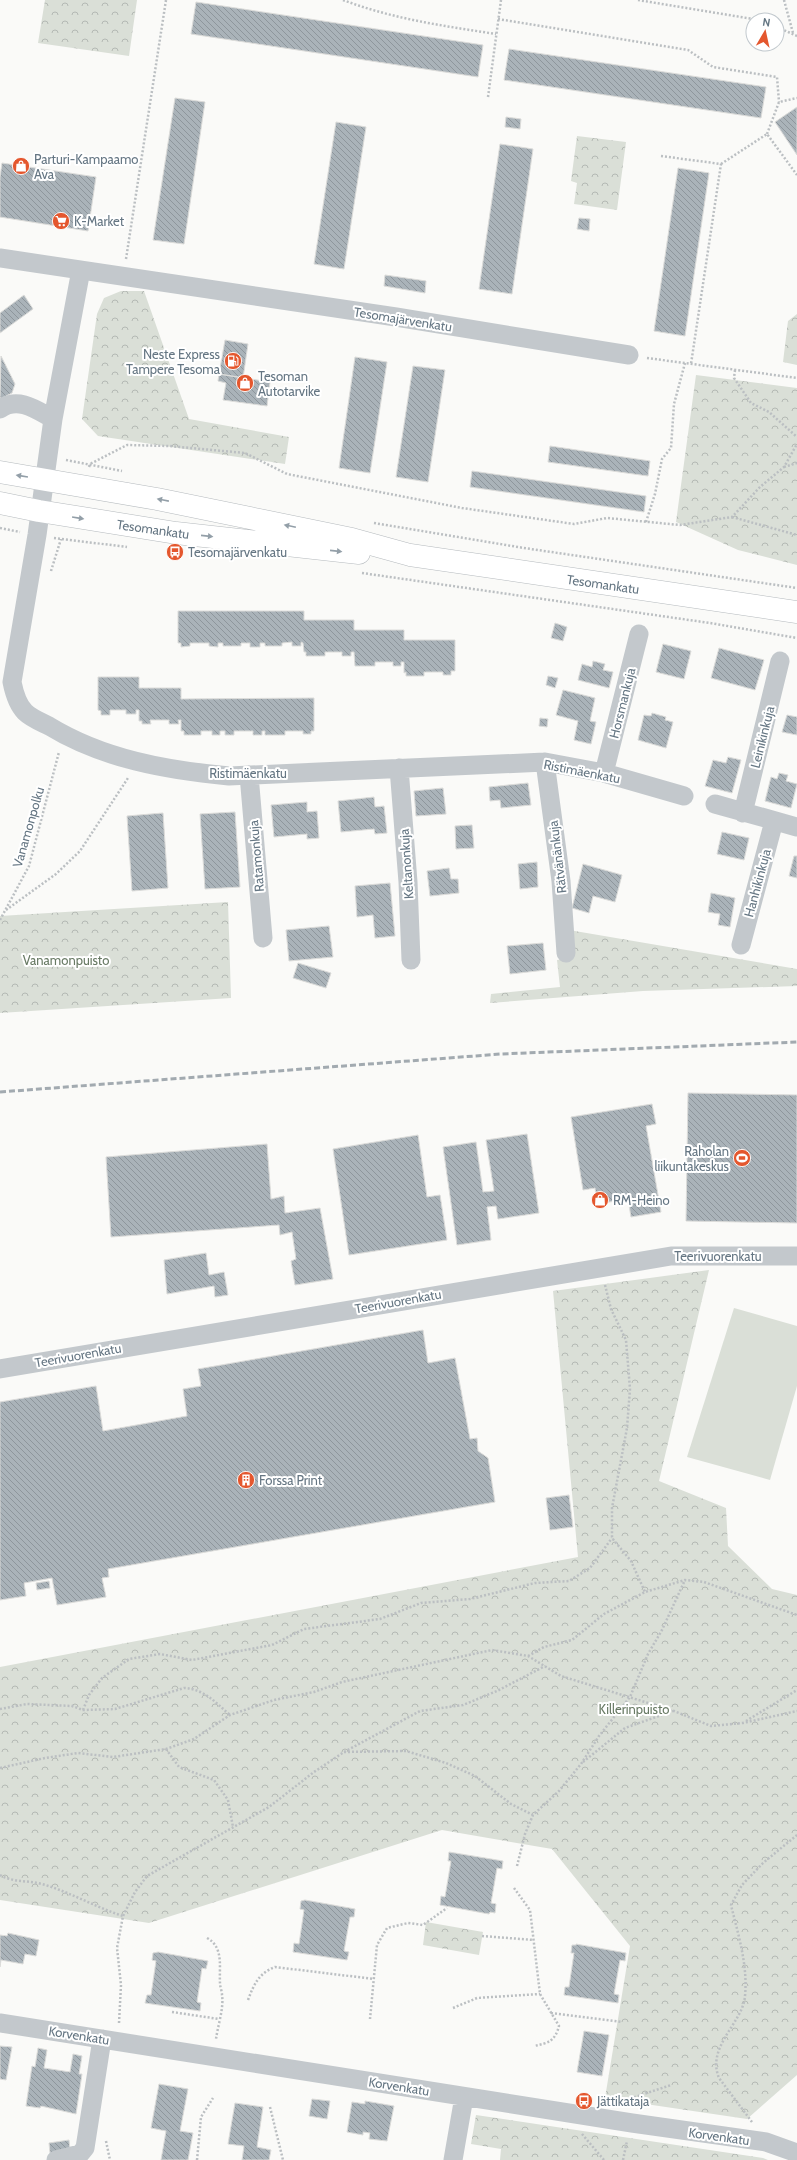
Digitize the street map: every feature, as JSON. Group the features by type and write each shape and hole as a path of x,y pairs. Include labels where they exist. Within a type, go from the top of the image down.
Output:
{"main road":[{"name":"Tesomankatu","path":"0,472 157,499 352,539 410,555"},
{"name":"Tesomankatu","path":"0,503 40,512 176,533 356,553 410,555 797,612"}],"street":[{"name":"Tesomajärvenkatu","path":"0,258 629,355"},
{"path":"40,512 53,419 81,270"},
{"path":"0,409 9,404 17,403 34,409 53,419"},
{"name":"Ristimäenkatu","path":"40,512 12,682 15,697 25,712 63,735 102,752 183,772 229,776 545,762 604,773 684,796"},
{"name":"Horsmankuja","path":"604,773 639,634"},
{"name":"Leinikinkuja","path":"743,813 780,661"},
{"name":"Rätvänänkuja","path":"545,762 561,882 566,953"},
{"name":"Keltanonkuja","path":"399,768 408,882 411,960"},
{"name":"Ratamonkuja","path":"249,775 263,938"},
{"path":"715,804 797,827"},
{"name":"Hanhikinkuja","path":"741,944 774,821"},
{"name":"Teerivuorenkatu","path":"0,1369 600,1267 683,1255 797,1256"},
{"name":"Korvenkatu","path":"0,2023 563,2112 766,2142 797,2153"},
{"path":"56,2160 80,2154 85,2148 102,2039"},
{"path":"453,2160 464,2096"}],"path":[{"path":"123,276 166,0"},
{"path":"343,0 375,12 414,21 496,34"},
{"path":"488,96 501,0"},
{"path":"638,0 745,18"},
{"path":"784,0 793,33"},
{"path":"498,19 688,50 712,67 777,77 778,102 767,134 721,164 661,156"},
{"path":"785,30 797,36"},
{"path":"778,102 797,98"},
{"path":"767,134 797,175"},
{"path":"691,364 721,164"},
{"path":"629,355 797,378"},
{"path":"646,522 662,459 671,448 674,404 685,363"},
{"path":"735,370 734,378 751,403 769,412 797,437"},
{"path":"732,517 760,487 784,467 797,444"},
{"path":"90,464 127,445 169,446 245,453 286,474 320,482 462,508 574,524 607,518 680,525 732,517 797,535"},
{"path":"48,457 128,472"},
{"path":"784,467 797,463"},
{"path":"372,522 524,548 797,588"},
{"path":"37,535 135,548"},
{"path":"361,573 710,623 797,638"},
{"name":"Vanamonpolku","path":"0,920 29,866 63,735"},
{"path":"6,910 56,874 80,851 138,762"},
{"path":"83,1710 89,1695 102,1678 129,1659 160,1654 192,1660 272,1645 304,1629 380,1619 421,1603 470,1599 535,1583 569,1581 590,1568 612,1538 612,1508 626,1428 630,1389 626,1340 611,1309 600,1267"},
{"path":"612,1538 630,1561 645,1592"},
{"path":"517,1866 524,1834 533,1815 559,1791 599,1736 630,1697 648,1654 662,1630 685,1580"},
{"path":"528,1656 544,1647 572,1640 604,1614 645,1592 685,1580 704,1582 797,1615"},
{"path":"0,1768 45,1758 78,1753 113,1757 166,1749 194,1739 230,1715 274,1700 314,1692 342,1682 492,1650 528,1656 561,1676 674,1711 711,1726 743,1722 797,1711"},
{"path":"119,2028 121,1985 117,1948 123,1916 135,1892 147,1876 270,1806 314,1772 344,1752 420,1711 463,1705 497,1691 544,1666"},
{"path":"0,1709 27,1704 72,1706 83,1710 115,1709 184,1688 194,1688 206,1693 230,1715"},
{"path":"743,1722 797,1690"},
{"path":"580,1764 625,1728 674,1711"},
{"path":"166,1749 179,1767 214,1780 228,1800 233,1827"},
{"path":"344,1752 406,1751 446,1763 475,1776 511,1804 533,1815"},
{"path":"756,2127 719,2078 716,2070 721,2043 740,2013 745,1997 745,1962 731,1905 742,1885 763,1863 797,1835"},
{"path":"0,1875 21,1882 41,1884 96,1908 123,1916"},
{"path":"514,1888 530,1910 540,1994 559,2026 556,2036 546,2044 534,2046"},
{"path":"370,2018 377,1945 387,1928 408,1923 423,1925 447,1908"},
{"path":"482,1936 534,1940"},
{"path":"207,1938 212,1940 218,1950 221,1960 220,1985 222,1996 215,2043"},
{"path":"248,2000 254,1985 263,1971 275,1967 374,1979"},
{"path":"453,2008 477,1998 540,1994"},
{"path":"172,2012 219,2019"},
{"path":"551,2013 622,2022"},
{"path":"634,2108 636,2097 671,2085"},
{"path":"196,2160 201,2116 213,2098"},
{"path":"270,2106 283,2160"},
{"path":"563,2112 604,2160"}],"green space":[{"path":"45,0 137,0 129,56 38,43"},
{"path":"577,136 626,142 617,210 574,204 577,183 571,181"},
{"path":"121,291 144,291 189,419 289,437 285,464 98,436 82,419 97,314 104,298"},
{"path":"797,314 797,365 783,362 788,321"},
{"path":"696,375 797,388 797,565 738,550 676,522"},
{"name":"Vanamonpuisto","path":"228,902 231,998 0,1013 0,916"},
{"path":"569,930 797,969 797,986 643,991 490,1003 491,994 560,987 557,960 573,957"},
{"name":"Killerinpuisto","path":"709,1270 659,1481 726,1508 728,1546 772,1589 797,1595 797,2075 747,2119 605,2098 630,1946 552,1849 442,1830 149,1923 0,1900 0,1667 578,1557 553,1291"},
{"path":"734,1308 797,1326 797,1386 770,1480 687,1457"},
{"path":"426,1922 483,1932 479,1955 423,1945"},
{"path":"476,2115 763,2158 768,2160 500,2160 501,2149 471,2144"}],"building":[{"path":"196,2 483,45 478,77 191,34"},
{"path":"509,49 766,87 761,118 504,80"},
{"path":"175,98 205,102 184,244 153,240"},
{"path":"797,107 797,155 775,122"},
{"path":"506,117 521,119 520,129 505,127"},
{"path":"336,122 366,127 344,269 314,264"},
{"path":"500,144 533,149 512,294 479,289"},
{"path":"2,163 96,177 88,231 0,217 0,177"},
{"path":"678,168 709,173 685,336 654,331"},
{"path":"579,218 590,219 589,231 577,229"},
{"path":"385,275 426,281 425,293 384,286"},
{"path":"24,295 33,309 0,333 0,313"},
{"path":"225,340 248,344 243,378 219,374"},
{"path":"1,356 15,384 12,393 0,398"},
{"path":"355,357 387,362 370,473 339,468"},
{"path":"413,366 445,370 428,482 396,477"},
{"path":"219,374 270,382 267,406 223,400 226,383 218,381"},
{"path":"550,446 650,461 648,476 548,462"},
{"path":"472,471 646,496 644,512 470,487"},
{"path":"178,611 304,611 304,620 354,620 354,630 404,630 404,640 455,640 455,671 451,671 451,675 443,675 443,672 424,672 424,676 406,676 406,672 404,673 404,662 401,662 401,666 393,666 393,662 375,662 375,666 355,666 354,652 351,652 351,656 342,656 342,652 325,652 325,656 306,656 303,643 301,642 301,646 292,646 292,642 282,643 282,646 265,646 265,643 260,643 260,647 250,647 250,643 241,643 241,646 223,646 223,643 218,643 218,647 209,646 209,643 190,643 190,646 181,647 181,643 178,643"},
{"path":"555,623 567,627 563,641 551,638"},
{"path":"663,644 691,651 684,679 656,672"},
{"path":"719,648 764,660 755,690 711,678"},
{"path":"593,661 605,664 603,670 613,672 609,688 578,680 582,664 592,667"},
{"path":"548,676 558,678 555,688 546,685"},
{"path":"98,677 139,677 139,688 181,688 181,699 314,698 314,731 311,731 311,734 303,734 303,731 285,731 285,735 265,735 265,731 262,731 262,735 253,735 253,731 234,731 234,735 225,735 225,731 220,731 220,735 212,735 212,731 201,731 201,735 184,735 184,731 181,731 181,720 178,720 179,724 169,724 169,720 150,720 151,724 142,724 142,721 139,721 139,710 136,710 136,714 126,714 126,710 110,710 110,715 101,715 101,711 98,710"},
{"path":"563,690 595,698 590,721 596,722 591,744 574,740 578,721 556,715"},
{"path":"652,713 666,717 665,720 673,722 666,748 638,740 644,715 651,716"},
{"path":"787,715 797,717 797,735 782,732"},
{"path":"540,718 548,719 547,727 539,726"},
{"path":"728,757 741,760 732,793 705,786 713,760 726,763"},
{"path":"779,773 788,775 786,781 797,784 791,808 765,801 771,777 777,779"},
{"path":"528,783 531,805 501,808 500,800 490,801 489,787"},
{"path":"443,788 446,814 416,816 414,791"},
{"path":"374,797 375,807 384,806 387,833 375,834 374,829 341,832 338,801"},
{"path":"307,802 307,812 317,811 319,838 307,839 307,834 274,837 271,805"},
{"path":"235,812 240,887 205,889 200,814"},
{"path":"163,813 168,888 132,891 127,816"},
{"path":"472,825 474,848 456,849 455,826"},
{"path":"722,832 749,838 744,860 717,854"},
{"path":"794,856 797,856 797,878 789,876"},
{"path":"537,862 538,887 520,889 518,864"},
{"path":"583,864 622,875 615,902 593,896 589,913 572,908"},
{"path":"449,868 451,879 458,879 459,893 430,896 427,871"},
{"path":"390,883 395,936 375,938 373,915 357,917 355,886"},
{"path":"711,893 735,898 730,927 718,925 720,914 708,912"},
{"path":"329,926 333,957 289,961 286,930"},
{"path":"543,943 546,970 510,974 507,946"},
{"path":"298,963 331,973 326,988 293,978"},
{"name":"Raholan liikuntakeskus","path":"688,1093 797,1095 797,1223 686,1221"},
{"path":"652,1104 656,1124 646,1126 661,1212 631,1217 628,1199 597,1204 595,1188 583,1190 571,1117"},
{"path":"527,1134 539,1213 498,1219 496,1206 487,1207 491,1240 457,1245 443,1147 476,1142 483,1192 494,1191 486,1140"},
{"path":"418,1135 427,1197 440,1195 447,1240 349,1255 333,1149"},
{"path":"267,1144 271,1199 284,1196 285,1213 320,1208 333,1279 295,1285 291,1261 296,1259 292,1232 280,1235 279,1225 111,1237 106,1157"},
{"path":"206,1253 209,1275 224,1272 228,1295 215,1297 214,1286 167,1294 164,1260"},
{"name":"Forssa Print","path":"423,1330 428,1363 455,1358 470,1439 477,1438 478,1451 488,1458 495,1502 108,1569 109,1577 102,1578 106,1597 57,1605 52,1578 24,1583 26,1596 0,1600 0,1402 96,1386 103,1431 187,1416 183,1389 201,1386 198,1369"},
{"path":"569,1495 573,1527 550,1530 546,1498"},
{"path":"49,1581 50,1588 37,1590 36,1583"},
{"path":"449,1852 503,1861 502,1869 497,1868 491,1903 496,1904 495,1913 490,1912 489,1914 440,1905 441,1896 445,1897 451,1861 448,1861"},
{"path":"305,1900 355,1909 354,1917 350,1917 344,1951 349,1952 347,1960 293,1952 294,1943 299,1944 304,1910 300,1909 301,1901"},
{"path":"8,1933 39,1940 36,1956 25,1954 23,1964 1,1960 0,1967 0,1935 7,1936"},
{"path":"576,1944 626,1953 625,1961 620,1960 614,1994 619,1995 618,2003 564,1995 565,1987 569,1987 574,1953 571,1953 572,1945"},
{"path":"158,1952 208,1961 206,1969 202,1968 197,2002 201,2003 200,2011 145,2003 147,1995 151,1995 156,1961 152,1960 153,1953"},
{"path":"584,2031 609,2035 602,2076 577,2072"},
{"path":"0,2046 12,2047 6,2080 0,2079"},
{"path":"38,2048 47,2050 44,2068 70,2072 73,2054 82,2056 79,2074 82,2074 76,2114 41,2106 40,2108 26,2106 32,2066 35,2067"},
{"path":"159,2084 188,2089 180,2131 193,2133 188,2160 161,2160 166,2131 151,2128"},
{"path":"312,2099 330,2101 327,2119 309,2116"},
{"path":"365,2101 394,2106 387,2141 369,2139 370,2133 363,2132 363,2135 347,2132 352,2102 365,2104"},
{"path":"235,2103 263,2107 257,2147 271,2150 269,2160 242,2160 244,2146 228,2144"},
{"path":"69,2140 70,2150 50,2153 49,2143"}],"railway":[{"path":"0,1092 501,1054 797,1042"}],"place":[{"name":"Parturi-Kampaamo Ava","path":"21,166"},
{"name":"K-Market","path":"61,221"},
{"name":"Neste Express Tampere Tesoma","path":"233,361"},
{"name":"Tesoman Autotarvike","path":"245,383"},
{"name":"Tesomajärvenkatu","path":"175,552"},
{"name":"Raholan liikuntakeskus","path":"742,1158"},
{"name":"RM-Heino","path":"600,1200"},
{"name":"Forssa Print","path":"246,1480"},
{"name":"Jättikataja","path":"584,2101"}]}
